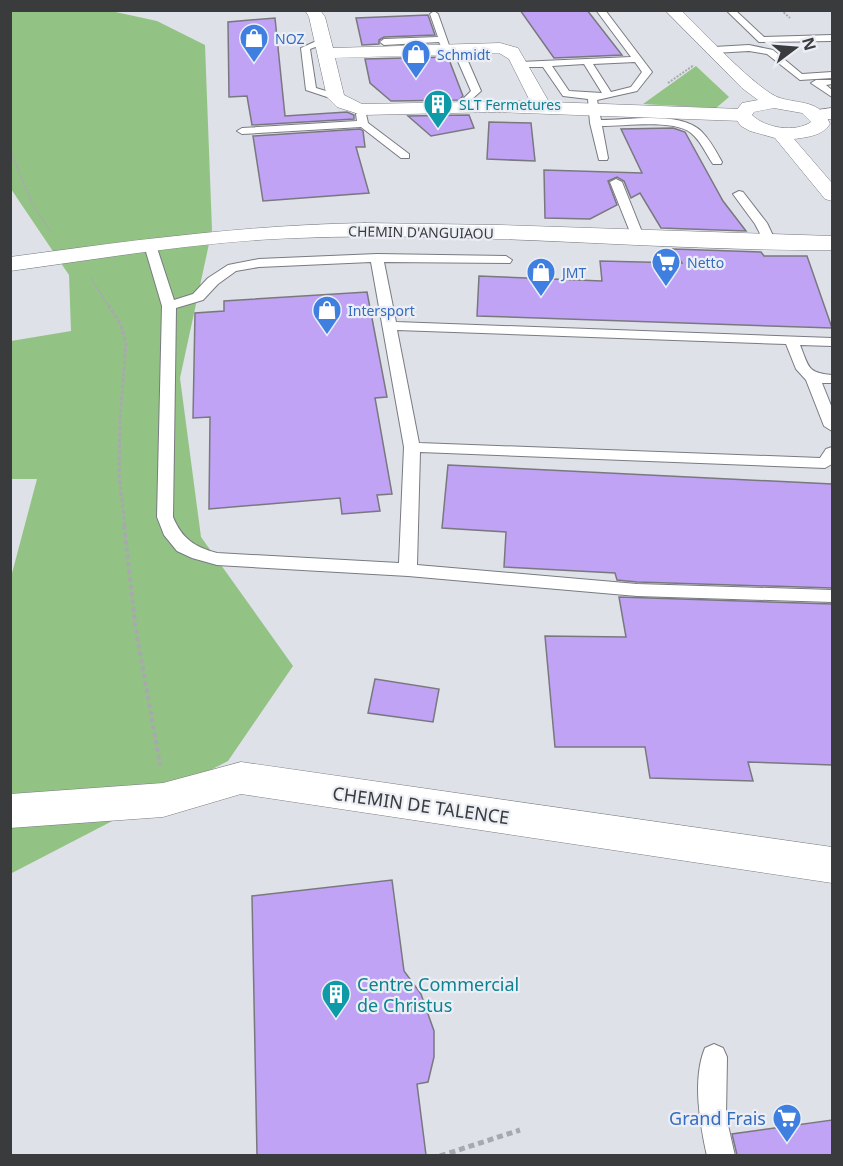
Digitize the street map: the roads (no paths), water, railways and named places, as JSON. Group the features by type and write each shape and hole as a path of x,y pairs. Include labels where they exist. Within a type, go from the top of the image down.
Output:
{"street":[{"path":"312,10 317,16 336,97 343,106 362,117 462,105 541,105 593,109 799,106 825,115 818,127 803,132 782,133 759,128 744,120 757,108"},
{"path":"672,10 747,84 757,108"},
{"path":"693,33 693,39 705,57 757,108"},
{"path":"325,47 445,44 500,48 512,52 541,105"},
{"path":"803,132 804,142 832,175"},
{"path":"782,133 786,142 832,195"},
{"name":"CHEMIN D'ANGUIAOU","path":"10,264 246,234 348,230 832,243"},
{"name":"CHEMIN DE TALENCE","path":"10,812 163,800 241,778 832,865"}],"lane":[{"path":"593,109 608,96 634,89 647,72 600,10"},
{"path":"730,10 762,40 832,38"},
{"path":"384,42 445,44 434,14"},
{"path":"714,50 749,48 770,52 800,77 832,75"},
{"path":"462,59 476,90 462,105"},
{"path":"520,65 637,59"},
{"path":"586,61 608,96"},
{"path":"545,63 566,94 593,109 678,122 690,126 701,135 717,162"},
{"path":"832,82 816,83 832,94"},
{"path":"593,109 603,158"},
{"path":"242,131 362,117 405,156"},
{"path":"616,182 638,237"},
{"path":"739,194 761,223 770,242"},
{"path":"150,245 169,306 165,517 177,543 196,554 217,559 408,570 637,590 832,596"},
{"path":"169,306 198,297 213,281 232,268 259,263 376,258 506,260"},
{"path":"376,258 412,447 408,570"},
{"path":"389,326 832,342"},
{"path":"791,341 803,369 813,378 831,419"},
{"path":"813,378 832,379"},
{"path":"412,447 825,463 832,452"},
{"path":"714,1057 712,1116 721,1155"}],"place":[{"name":"NOZ","path":"254,64"},
{"name":"Schmidt","path":"416,80"},
{"name":"SLT Fermetures","path":"438,130"},
{"name":"Netto","path":"666,288"},
{"name":"JMT","path":"541,298"},
{"name":"Intersport","path":"327,336"},
{"name":"Centre Commercial de Christus","path":"336,1020"},
{"name":"Grand Frais","path":"787,1144"}]}
